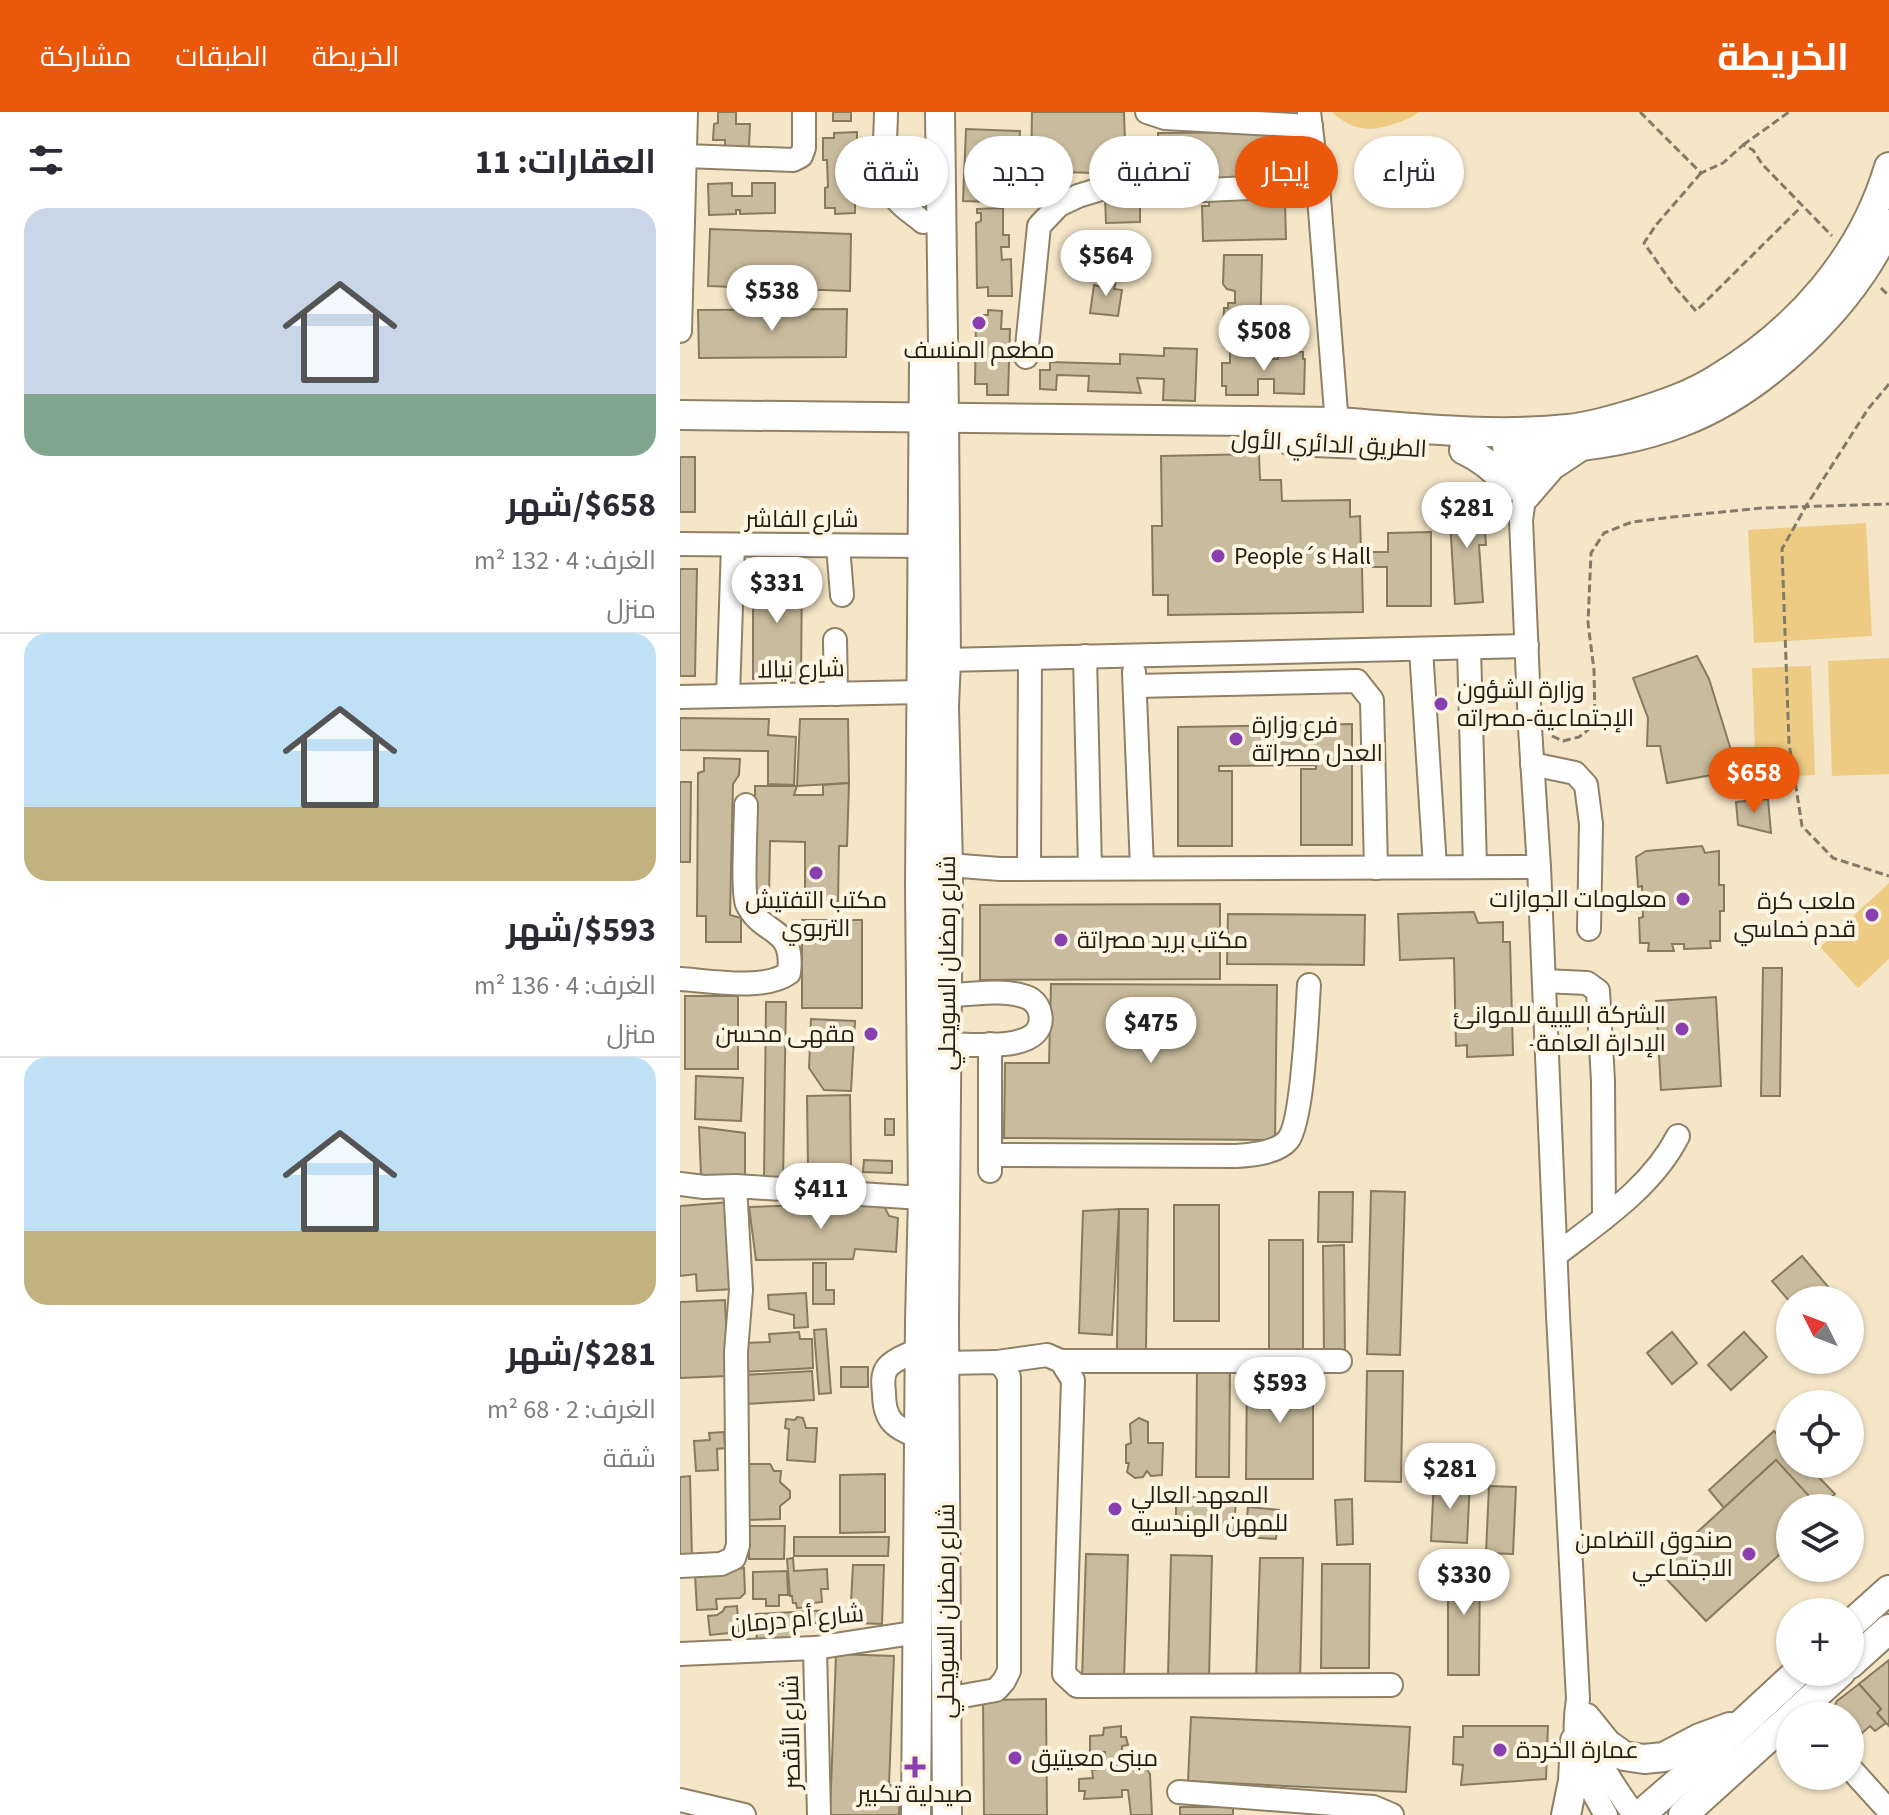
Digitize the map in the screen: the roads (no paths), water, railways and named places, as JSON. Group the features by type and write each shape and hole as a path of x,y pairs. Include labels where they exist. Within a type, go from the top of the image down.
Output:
{"main road":[{"name":"شارع رمضان السويحلي","path":"916,1815 920,1349 947,1044 948,995 946,660 923,222 922,112"},
{"name":"شارع رمضان السويحلي","path":"940,112 934,425 923,546 920,885 934,1199 945,1363 947,1815"},
{"name":"الطريق الدائري الأول","path":"1338,432 1464,450 1610,421 1682,397 1717,380 1775,340 1828,285 1857,262 1868,220 1889,167"},
{"name":"الطريق الدائري الأول","path":"680,429 934,425 1338,432 1446,430 1580,447 1682,422 1718,405 1756,380 1816,328 1857,262 1889,224"},
{"name":"الطريق الدائري الأول","path":"680,415 846,416 934,425"},
{"path":"1464,450 1493,469 1519,500 1551,466 1580,447"},
{"path":"1864,1612 1889,1590"},
{"path":"1864,1651 1889,1629"},
{"path":"1640,1815 1782,1686"},
{"path":"1810,1702 1826,1686"},
{"path":"1580,1719 1624,1756 1644,1759 1664,1757 1700,1738 1742,1723"},
{"path":"1566,1815 1580,1719"},
{"path":"1683,1815 1776,1733"}],"street":[{"path":"680,331 686,112"},
{"path":"685,156 793,160 801,156 804,148 804,112"},
{"path":"886,112 886,174 899,202 923,222"},
{"path":"1147,112 1165,118 1310,119"},
{"path":"1026,357 1039,226 1059,205 1104,188 1183,191 1235,189"},
{"path":"1320,208 1338,432"},
{"path":"1514,441 1539,867 1580,1719 1578,1760 1606,1815"},
{"name":"شارع الفاشر","path":"680,544 923,546"},
{"path":"728,696 733,545"},
{"path":"838,546 842,595"},
{"path":"835,640 836,694"},
{"path":"946,660 1527,646"},
{"path":"1469,648 1475,867"},
{"path":"1421,649 1435,867"},
{"path":"1133,655 1142,868"},
{"path":"1085,656 1090,868"},
{"path":"1029,868 1030,658"},
{"path":"1135,686 1357,681 1372,700 1376,868"},
{"name":"شارع نيالا","path":"680,697 922,692"},
{"path":"1532,764 1575,773 1586,785 1591,824 1589,929"},
{"path":"680,979 768,983 789,973 791,957 786,942 755,916 745,901 746,805"},
{"path":"948,865 1029,868 1539,867"},
{"path":"1544,981 1587,983 1598,991 1603,1081 1604,1218"},
{"path":"990,1044 990,1163 1264,1154 1288,1141 1297,1120 1309,985"},
{"path":"947,1044 1026,1041 1038,1032 1041,1021 1038,1005 1026,996 1001,993 948,995"},
{"path":"1556,1255 1624,1202 1669,1153 1678,1136"},
{"path":"680,1184 934,1199"},
{"path":"680,1566 721,1564 734,1558 738,1545 736,1352 741,1290 735,1186"},
{"path":"945,1363 997,1362 1047,1355 1061,1361 1340,1361"},
{"path":"1061,1361 1073,1380 1064,1674 1072,1683 1077,1686 1391,1685"},
{"path":"946,1699 996,1690 1009,1671 1009,1377 997,1362"},
{"name":"شارع أم درمان","path":"680,1654 815,1648 919,1632"},
{"name":"شارع الأقصر","path":"815,1648 819,1815"},
{"path":"1580,1719 1604,1771 1634,1815"},
{"path":"1864,1783 1889,1811"},
{"path":"1179,1792 1261,1807 1373,1807 1392,1815"},
{"path":"680,1800 744,1815"}],"place":[{"name":"مطعم المنسف","path":"979,323"},
{"name":"People´s Hall","path":"1218,556"},
{"name":"وزارة الشؤون الإجتماعية-مصراته","path":"1441,704"},
{"name":"فرع وزارة العدل مصراتة","path":"1236,739"},
{"name":"مكتب التفتيش التربوي","path":"816,873"},
{"name":"معلومات الجوازات","path":"1683,899"},
{"name":"ملعب كرة قدم خماسي","path":"1872,915"},
{"name":"مكتب بريد مصراتة","path":"1061,940"},
{"name":"الشركة الليبية للموانئ -الإدارة العامة","path":"1682,1029"},
{"name":"مقهى محسن","path":"871,1034"},
{"name":"المعهد العالي للمهن الهندسيه","path":"1115,1509"},
{"name":"صندوق التضامن الاجتماعي","path":"1749,1554"},
{"name":"عمارة الخردة","path":"1500,1750"},
{"name":"مبنى معيتيق","path":"1015,1758"},
{"name":"صيدلية تكبير","path":"915,1767"}]}
